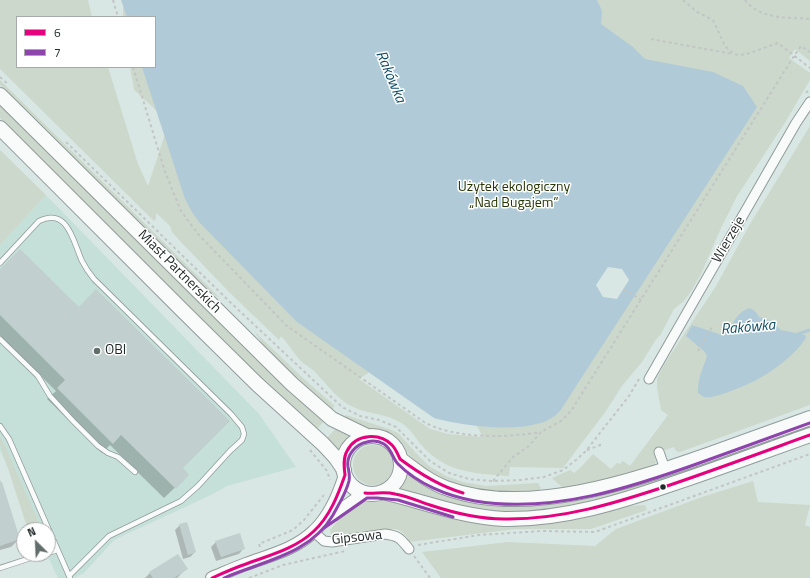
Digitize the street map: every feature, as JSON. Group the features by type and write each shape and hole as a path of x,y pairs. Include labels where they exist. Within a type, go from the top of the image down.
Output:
{"main road":[{"name":"Miast Partnerskich","path":"6,91 197,291 297,388 332,419 367,436"},
{"name":"Miast Partnerskich","path":"0,128 257,384 336,458 344,473"},
{"path":"400,459 426,478 456,492 512,499 549,497 589,491 623,483 810,418"},
{"path":"382,492 466,515 503,519 540,517 577,512 617,502 699,475 810,435"},
{"path":"212,578 289,548 314,532 324,520 342,487 344,460 347,450 353,443 367,436 377,436 388,440 396,448 400,459 401,470 399,476 392,486 382,492 365,493 355,488 351,485 344,473"},
{"path":"324,520 365,493"}],"street":[{"name":"Wierzeje","path":"649,379 796,123 810,102"},
{"path":"659,452 665,469"},
{"name":"Gipsowa","path":"314,532 324,540 332,542 385,534 393,535 400,537 409,548"}],"lane":[{"path":"0,263 39,221 47,217 57,218 68,226 82,262 94,279 232,414 242,427 244,434 242,440 198,486 181,501 109,536 70,577 8,439 0,426"},
{"path":"0,339 38,376 50,396 98,446 108,453 118,457 135,472"},
{"path":"0,568 19,562"}],"path":[{"path":"113,0 118,16"},
{"path":"683,0 697,12 713,20 725,46 734,54"},
{"path":"745,0 754,9 764,14 810,19"},
{"path":"651,39 739,55 778,43 810,68"},
{"path":"133,68 165,172 181,211 198,234 288,326 432,427 460,434 516,435 540,432 561,421 571,411 794,56 801,46 810,52"},
{"path":"0,77 6,91"},
{"path":"61,137 230,302 342,407 360,416 380,420 396,427 430,461 448,473 469,479 493,481 544,478 562,470 586,451 603,444"},
{"path":"624,289 641,300"},
{"path":"698,352 712,327"},
{"path":"493,481 513,457 529,446 540,432"},
{"path":"316,438 308,448 327,471 330,478 330,484"},
{"path":"259,544 292,530 304,520 325,494"},
{"path":"409,548 430,578"},
{"path":"249,578 283,565 349,550"}],"shaded area":[{"path":"46,195 259,414 296,467 227,486 114,540 84,573 74,578 58,578 50,562 56,562 56,522 32,522 0,450 0,245"}],"green space":[{"name":"Użytek ekologiczny „Nad Bugajem”","path":"0,0 88,0 92,16 16,16 16,68 108,68 138,164 148,186 169,122 134,90 130,68 156,68 156,16 123,16 123,0 810,0 810,61 795,49 789,58 810,73 810,80 786,121 736,198 701,274 692,290 684,301 674,309 661,334 642,362 622,386 606,411 563,468 510,467 509,476 465,471 445,464 427,451 410,430 403,424 389,417 360,410 341,399 314,371 301,361 281,336 279,340 230,293 172,232 170,226 156,213 156,219 154,221 0,69","holes":["397,354 460,397 483,437 448,434 430,429 359,379"]},
{"path":"0,80 221,299 205,289 0,85"},
{"path":"0,104 200,304 324,421 317,429 196,315 0,118"},
{"path":"810,126 810,405 680,452 676,451 674,447 654,454 656,462 652,467 600,482 563,488 552,478 570,470 574,473 593,454 611,469 617,463 620,464 623,461 630,466 668,415 661,410 657,378 665,363 716,286 750,224"},
{"path":"0,150 46,195 0,245"},
{"path":"254,331 304,379 334,405 333,410 288,371 266,349"},
{"path":"346,415 398,433 429,466 446,476 463,482 486,486 538,483 541,488 538,491 506,492 489,491 458,485 429,472 416,462 401,442 392,434 357,425 344,418"},
{"path":"335,429 349,436 338,450 327,438"},
{"path":"0,437 38,522 25,522 0,444"},
{"path":"373,445 381,447 387,451 391,457 393,465 391,473 387,479 381,483 373,485 365,483 359,479 355,473 353,465 355,457 359,451 365,447"},
{"path":"698,466 699,467 636,490 581,506 522,513 491,512 464,508 401,490 400,488 409,473 449,496 630,488"},
{"path":"753,481 758,502 810,505 805,525 810,527 810,578 441,578 422,552 508,542 595,546 616,529 702,497"},
{"path":"381,500 411,505 450,518 471,522 513,521 630,506 645,505 647,510 591,529 516,529 409,542 402,532 393,529 335,537 331,534 330,530 333,526 353,508 364,502"}],"water":[{"name":"Użytek ekologiczny „Nad Bugajem”","path":"121,0 597,0 602,11 601,24 633,47 645,59 713,72 743,86 757,107 560,411 550,419 539,424 525,426 493,427 460,424 434,418 297,322 199,222 185,199 142,68 156,68 156,16 127,16"},
{"path":"750,308 756,312 759,317 770,320 781,330 805,335 806,337 788,358 760,378 725,393 716,396 704,397 698,393 698,387 707,356 704,351 686,336 692,325 722,335 729,329 740,313"}],"pier":[{"path":"608,267 622,269 629,280 617,299 603,297 596,285"}],"building":[{"name":"OBI","path":"20,249 79,307 96,289 230,421 183,468 189,475 176,489 121,435 113,444 57,388 65,380 0,315 0,269"},
{"path":"0,482 2,482 16,526 16,540 0,546"},
{"path":"187,522 196,552 188,555 179,524"},
{"path":"240,533 245,549 221,557 215,541"},
{"path":"178,554 188,569 174,578 153,578 149,572"}],"waterway":[{"name":"Rakówka","path":"798,334 810,330"}],"transit line":[{"name":"7","path":"224,578 284,555 312,539 333,515 348,485 348,463 350,454 359,445 369,441 380,442 387,446 396,462 415,478 454,496 475,501 504,504 534,504 563,501 621,489 678,471 810,423"},
{"name":"6","path":"365,493 391,493 408,497 448,511 485,518 525,519 546,517 588,509 629,498 688,479 810,435"},
{"name":"6","path":"345,475 344,463 347,451 351,445 362,438 375,437 387,441 396,450 400,459"},
{"name":"6","path":"400,459 430,479 463,493"},
{"name":"6","path":"212,578 237,567 282,551 307,537 325,519 336,498 345,475"},
{"name":"7","path":"324,528 367,498 398,500 453,517"}],"place":[{"name":"OBI","path":"97,351"}]}
